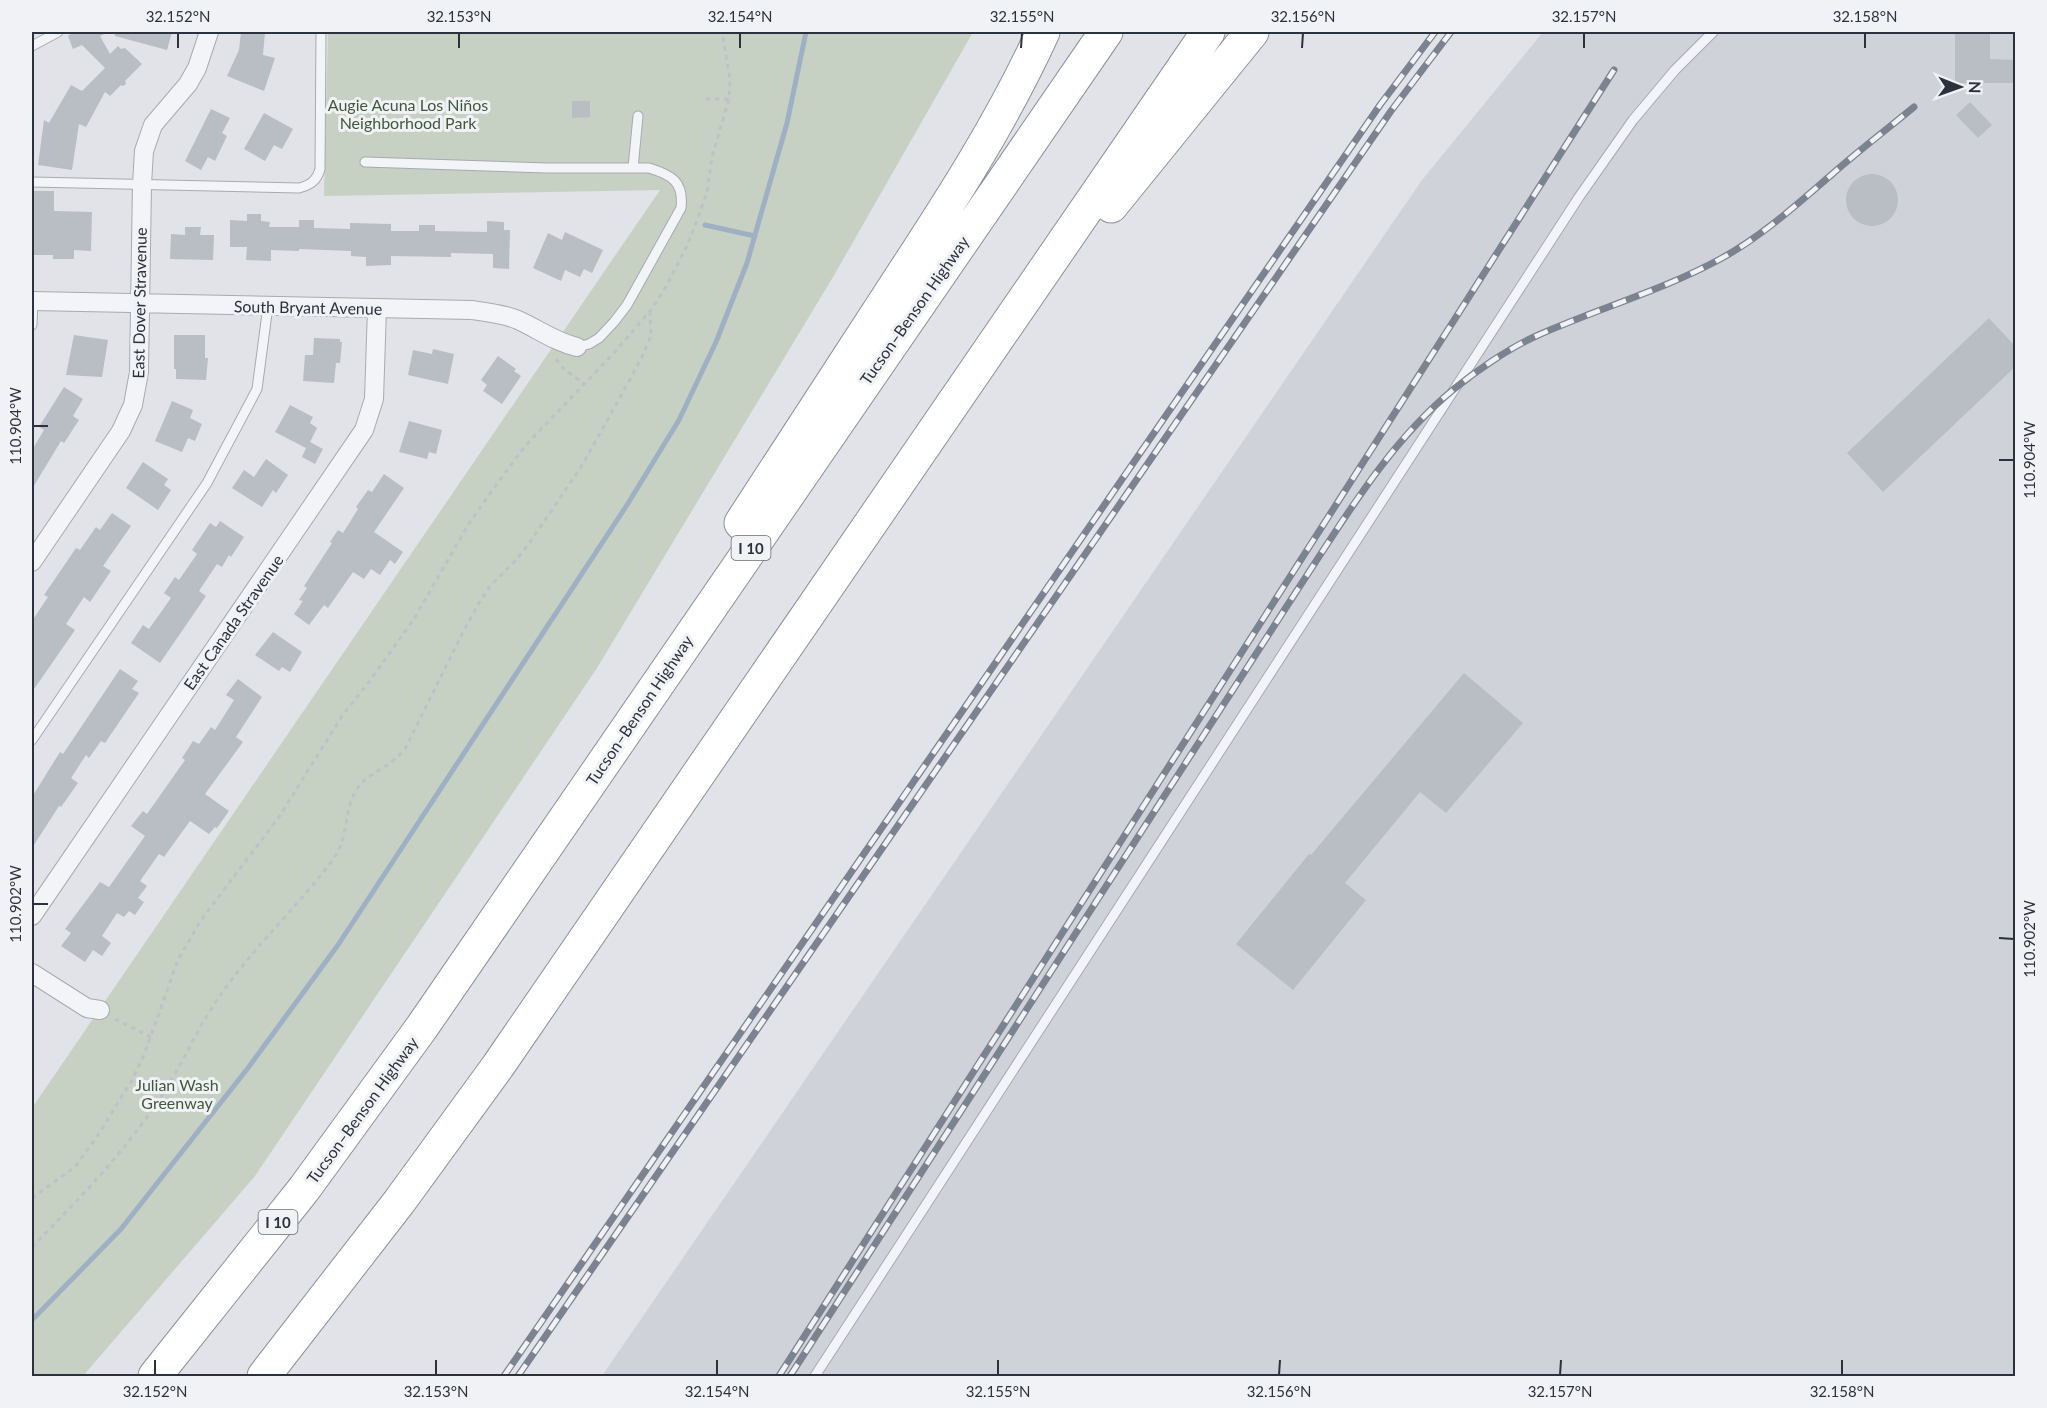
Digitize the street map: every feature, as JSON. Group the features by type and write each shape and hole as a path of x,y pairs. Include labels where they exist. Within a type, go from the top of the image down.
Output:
{"highway":[{"path":"396,1063 637,684 948,204 987,141 1043,32"},
{"name":"Tucson–Benson Highway","path":"155,1377 291,1206 396,1063 1106,32"},
{"path":"264,1377 386,1219 492,1075 1208,32"},
{"path":"952,404 1252,32"}],"street":[{"name":"East Dover Stravenue","path":"32,562 128,419 137,389 144,151 148,137 158,120 192,77 209,32"},
{"name":"South Bryant Avenue","path":"32,301 472,310 518,320 565,344 577,347"},
{"name":"East Canada Stravenue","path":"32,916 364,430 370,415 375,383 377,308"},
{"path":"32,973 87,1008 100,1010"}],"lane":[{"path":"32,46 58,32"},
{"path":"32,182 299,188 308,186 314,181 320,169 321,32"},
{"path":"815,1377 1579,197 1633,120 1675,70 1713,32"},
{"path":"633,168 638,117"},
{"path":"365,162 547,168 649,168 674,179 680,186 681,208 627,304 599,339 577,347"},
{"path":"32,301 32,325"},
{"path":"32,740 207,483 257,389 268,306"}],"path":[{"path":"32,1198 75,1167 82,1158 132,1080 151,1037 178,960 196,928 279,817 342,716 414,620 474,516 525,446 613,354 650,311 678,266 707,193 712,157 729,99 729,69 722,32"},
{"path":"706,99 729,99"},
{"path":"32,1247 73,1205 129,1141 164,1092 197,1032 225,988 334,858 346,831 351,802 356,789 366,778 396,759 405,749 479,603 491,585 528,545 581,467 641,359 651,336 650,311"},
{"path":"100,1010 151,1037"}],"shaded area":[{"path":"1543,32 2015,32 2015,1376 602,1376 1422,180"}],"green space":[{"name":"Julian Wash Greenway","path":"328,32 973,32 833,277 597,668 255,1176 83,1376 32,1376 32,1108 660,190 324,196"}],"building":[{"path":"69,32 109,32 100,36 110,54 118,46 121,49 125,48 142,64 125,81 126,84 121,85 110,96 105,92 86,127 79,124 72,170 38,165 44,120 49,123 71,85 82,91 105,68 82,45 73,49 68,36 71,34"},
{"path":"115,32 172,32 167,50 115,36"},
{"path":"241,32 265,32 263,55 275,58 264,91 227,76 239,50"},
{"path":"1955,32 1990,32 1990,59 2016,60 2016,83 1955,83"},
{"path":"572,101 590,101 590,117 572,118"},
{"path":"1970,102 1992,125 1978,138 1956,115"},
{"path":"211,109 230,118 222,133 227,136 215,161 208,157 201,170 185,161"},
{"path":"264,113 293,129 282,149 274,145 265,161 244,149"},
{"path":"1867,174 1877,174 1891,181 1898,200 1891,219 1877,226 1867,226 1857,222 1850,215 1846,205 1846,195 1850,185 1857,178"},
{"path":"33,191 54,191 54,211 92,212 91,251 74,250 74,259 53,259 53,255 32,255"},
{"path":"247,214 261,214 261,221 270,222 269,227 299,227 299,220 314,220 314,228 350,229 350,223 391,224 391,231 419,231 419,225 435,225 435,231 487,232 487,221 504,222 504,230 510,230 509,269 493,268 493,254 451,253 451,257 391,256 391,265 366,266 366,257 351,256 351,251 299,249 299,251 271,250 271,261 246,260 247,247 230,247 230,220 247,221"},
{"path":"185,227 201,227 200,235 214,235 213,260 170,259 171,234 185,235"},
{"path":"565,232 603,250 592,273 584,269 580,277 565,270 561,281 533,268 548,233 562,240"},
{"path":"1989,318 2016,347 2016,366 1883,492 1847,453"},
{"path":"74,335 108,340 102,377 66,375"},
{"path":"174,335 205,335 205,358 208,358 206,380 176,379"},
{"path":"314,338 340,339 342,342 340,363 336,363 334,383 303,381 305,355 313,355"},
{"path":"433,349 454,354 448,384 408,375 413,350 432,354"},
{"path":"498,356 516,369 514,371 521,376 502,404 483,391 487,385 481,380"},
{"path":"64,387 83,399 73,416 79,420 64,443 61,441 32,489 32,450 44,430 39,427"},
{"path":"172,401 193,410 190,418 202,424 195,441 188,438 182,452 155,441"},
{"path":"290,405 313,417 310,423 317,428 310,442 323,449 315,464 302,457 306,448 275,432"},
{"path":"409,421 442,430 436,454 429,452 427,459 399,452"},
{"path":"266,459 288,475 276,493 273,490 262,507 232,488 244,470 254,477"},
{"path":"143,462 168,479 164,485 171,490 158,510 126,488"},
{"path":"384,474 404,488 374,532 403,552 395,564 390,560 380,575 371,569 364,579 353,572 328,608 324,605 309,625 294,614 303,601 299,600 307,588 304,586 338,530 343,533 358,509 356,507 368,490 372,492"},
{"path":"112,513 131,526 103,566 111,571 90,602 84,597 66,624 75,630 32,692 32,621 48,597 44,595 76,548 80,550 96,527 100,530"},
{"path":"220,521 244,537 222,567 217,564 199,591 206,596 160,663 131,643 143,625 149,629 171,598 164,593 175,577 179,580 197,554 192,550 210,523 216,527"},
{"path":"273,632 302,652 290,672 282,667 279,671 255,655"},
{"path":"120,669 138,681 132,689 139,693 105,743 101,741 89,758 86,755 71,778 78,783 61,807 59,806 32,848 32,797 60,752 63,754"},
{"path":"1464,673 1523,723 1446,813 1420,792 1345,883 1366,900 1293,990 1236,944 1309,854 1311,855"},
{"path":"238,679 262,697 236,737 243,742 205,794 229,811 217,828 215,827 209,834 190,821 164,857 159,854 140,881 147,886 138,898 144,902 135,915 129,911 124,917 117,913 102,936 111,943 102,956 93,950 85,962 61,946 71,933 65,929 100,882 109,887 145,836 131,826 143,811 147,814 185,760 182,758 193,741 199,744 211,727 215,730 234,700 226,695"}],"waterway":[{"path":"32,1320 121,1229 248,1068 338,945 627,505 679,420 716,342 747,263 787,123 806,32"},
{"path":"705,225 755,236"}],"railway":[{"path":"504,1376 1380,105 1435,32"},
{"path":"518,1376 1391,111 1451,32"},
{"path":"779,1376 1614,70"},
{"path":"790,1376 1331,538 1387,459 1408,434 1454,389 1514,348 1557,327 1699,270 1751,240 1914,107"}],"park label":[{"name":"Augie Acuna Los Niños Neighborhood Park","path":"408,113"}]}
